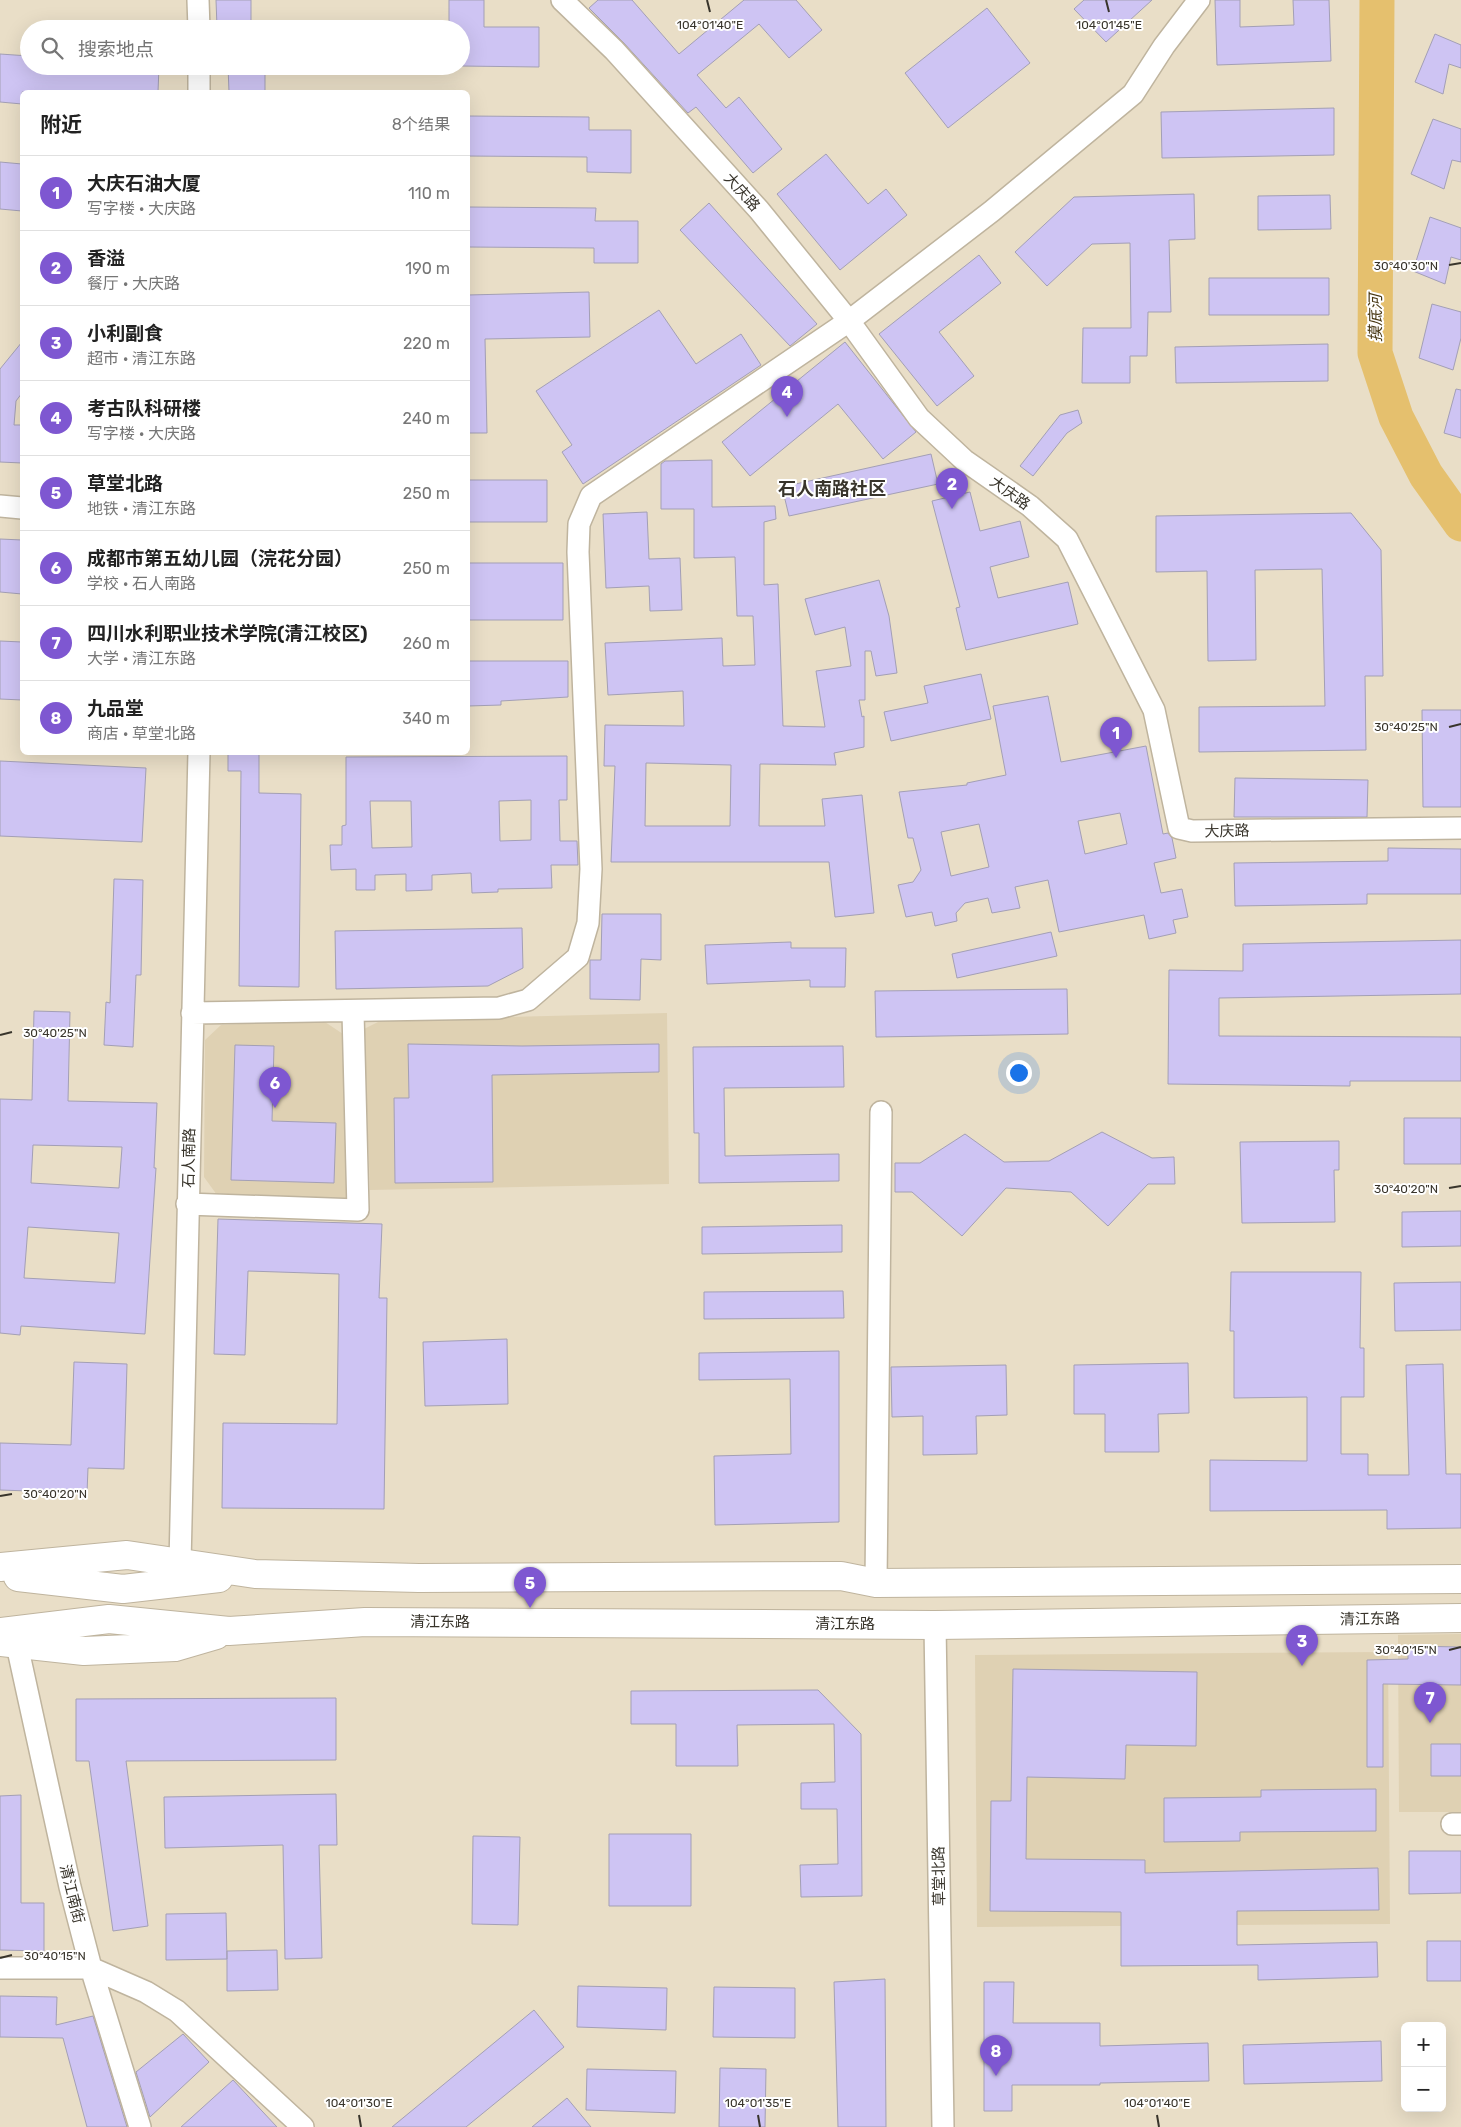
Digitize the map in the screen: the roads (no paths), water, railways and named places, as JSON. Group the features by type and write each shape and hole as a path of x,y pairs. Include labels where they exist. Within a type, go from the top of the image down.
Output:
{"main road":[{"path":"0,1567 127,1555 255,1574 419,1578 841,1576 876,1583 1461,1579"},
{"path":"0,1575 122,1589 255,1574"},
{"name":"清江东路","path":"6,1640 109,1620 229,1631 365,1622 935,1625 1461,1618"}],"street":[{"path":"198,0 199,20"},
{"name":"大庆路","path":"562,0 614,50 759,210 849,321 919,418 964,460 1030,506 1067,539 1154,710 1179,828 1192,831 1461,828"},
{"path":"192,1013 354,1012 499,1008 528,1000 578,957 588,923 591,869 578,552 579,524 591,496 849,321 992,211 1133,94 1164,46 1199,0"},
{"path":"199,75 200,90"},
{"path":"0,506 20,508"},
{"name":"石人南路","path":"180,1563 199,755"},
{"path":"187,1204 358,1210 354,1012"},
{"path":"876,1583 881,1112"},
{"name":"草堂北路","path":"935,1625 943,2127"},
{"name":"清江南街","path":"6,1640 91,1968 140,2127"},
{"path":"0,1968 91,1968 146,1992 177,2011 303,2127"}],"waterway":[{"name":"摸底河","path":"1377,0 1375,353 1396,417 1426,475 1461,524"}],"place":[{"name":"考古队科研楼","path":"787,417"},
{"name":"香溢","path":"952,509"},
{"name":"大庆石油大厦","path":"1116,758"},
{"name":"成都市第五幼儿园（浣花分园）","path":"275,1108"},
{"name":"草堂北路","path":"530,1608"},
{"name":"小利副食","path":"1302,1666"},
{"name":"四川水利职业技术学院(清江校区)","path":"1430,1723"},
{"name":"九品堂","path":"996,2076"}],"district":[{"name":"石人南路社区","path":"832,489"}]}
